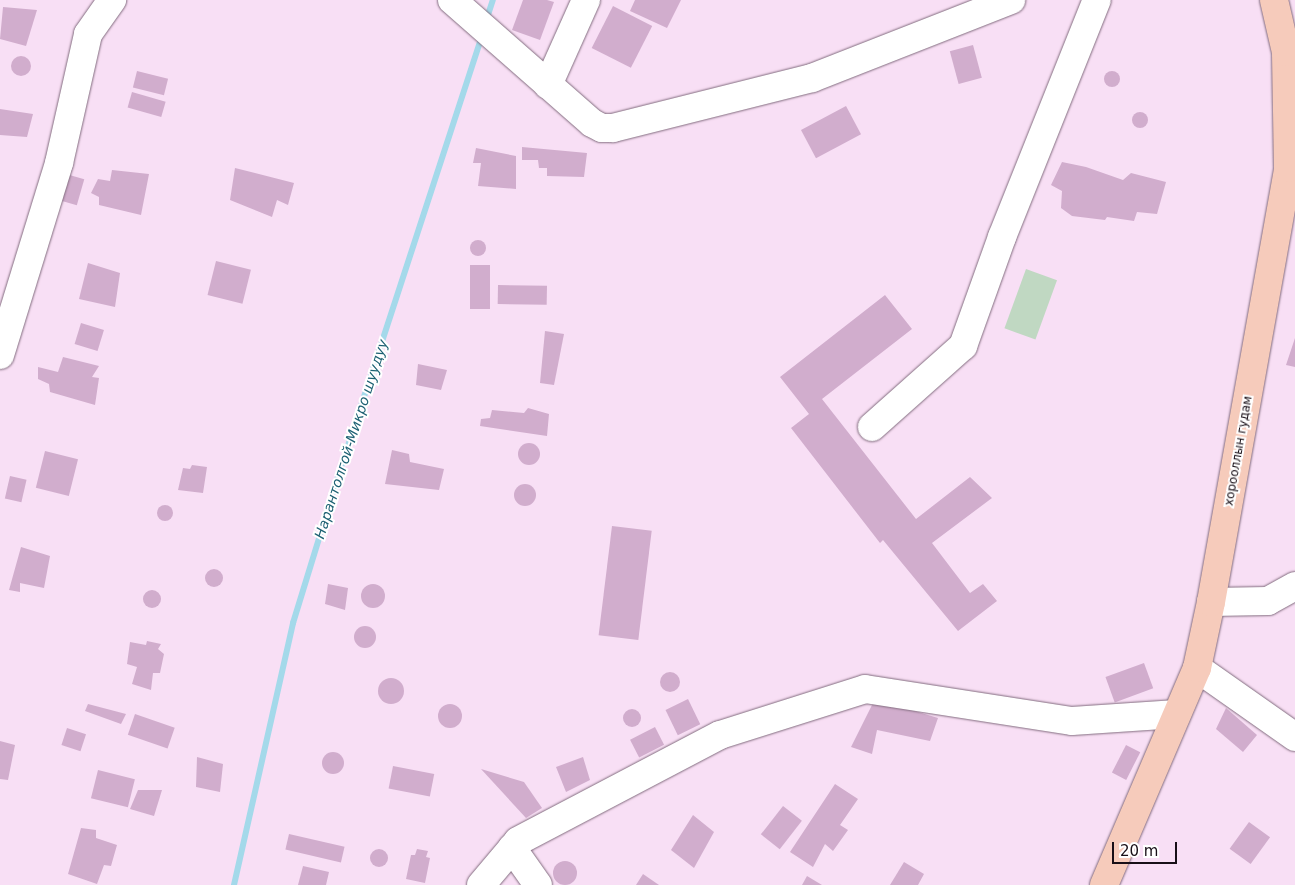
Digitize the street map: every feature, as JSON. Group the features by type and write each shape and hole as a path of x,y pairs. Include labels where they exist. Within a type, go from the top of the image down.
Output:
{"main road":[{"name":"хорооллын гудам","path":"1104,885 1197,668 1212,602 1292,170 1286,52 1274,0"}],"street":[{"path":"0,355 59,163 88,34 112,0"},
{"path":"452,0 592,123 602,128 613,128 812,78 1011,0"},
{"path":"548,85 586,0"},
{"path":"872,427 963,346 1002,237 1097,0"},
{"path":"1212,602 1268,601 1295,586"},
{"path":"1197,668 1295,737"},
{"path":"481,885 518,841 720,735 865,689 1072,721 1177,714"},
{"path":"512,848 538,885"}],"green space":[{"path":"1026,269 1057,280 1035,339 1004,328"}],"building":[{"path":"523,0 547,0 554,2 540,40 512,30"},
{"path":"635,0 681,0 667,28 630,11"},
{"path":"613,6 652,26 631,68 592,48"},
{"path":"3,7 37,10 26,46 0,39"},
{"path":"973,45 982,78 959,84 950,51"},
{"path":"21,56 28,59 31,66 28,73 21,76 14,73 11,66 14,59"},
{"path":"137,71 168,79 164,95 133,87"},
{"path":"1112,71 1120,79 1112,87 1104,79"},
{"path":"132,92 166,102 161,117 128,107"},
{"path":"846,106 861,134 816,158 801,130"},
{"path":"0,109 33,114 27,137 0,135"},
{"path":"1140,112 1148,120 1140,128 1132,120"},
{"path":"522,147 587,153 584,177 547,176 547,168 539,168 538,160 522,160"},
{"path":"476,148 516,156 516,189 478,186 481,163 473,163"},
{"path":"1062,162 1086,167 1123,180 1131,173 1166,182 1157,214 1137,212 1134,221 1107,217 1105,220 1072,216 1061,208 1062,191 1051,185"},
{"path":"235,168 294,183 288,205 277,200 272,217 230,200"},
{"path":"112,170 149,174 141,215 99,205 99,197 91,193 98,179 110,181"},
{"path":"66,174 84,179 77,205 59,200"},
{"path":"478,240 486,248 478,256 470,248"},
{"path":"216,261 251,270 242,304 208,295"},
{"path":"88,263 120,273 115,307 79,299"},
{"path":"470,265 490,265 490,309 470,309"},
{"path":"498,285 547,286 547,305 498,304"},
{"path":"885,295 912,329 822,399 916,519 970,477 992,498 932,543 970,593 983,584 997,601 958,631 883,540 880,543 791,428 809,414 780,377"},
{"path":"81,323 104,330 98,351 75,344"},
{"path":"545,331 564,334 554,385 540,383"},
{"path":"1295,338 1295,367 1286,365"},
{"path":"63,357 99,366 92,377 99,378 95,405 50,392 49,384 38,379 38,367 58,372"},
{"path":"418,364 447,370 441,390 416,385"},
{"path":"528,408 549,414 547,436 480,426 481,419 490,418 492,410 524,413"},
{"path":"529,443 537,446 540,454 537,462 529,465 521,462 518,454 521,446"},
{"path":"392,450 409,454 410,462 444,469 439,490 385,484"},
{"path":"45,451 78,459 69,496 36,488"},
{"path":"192,465 207,467 203,493 178,490 183,468 190,469"},
{"path":"10,476 27,480 21,502 5,498"},
{"path":"521,484 529,484 536,491 536,499 529,506 521,506 514,499 514,491"},
{"path":"162,505 168,505 173,510 171,519 162,521 157,516 157,510"},
{"path":"612,526 652,531 638,640 599,635"},
{"path":"21,547 50,556 44,588 20,583 20,592 9,590"},
{"path":"210,569 218,569 223,574 221,585 210,587 205,582 205,574"},
{"path":"328,584 348,588 345,610 325,604"},
{"path":"373,584 378,585 384,591 384,601 378,607 373,608 368,607 362,601 361,596 362,591 368,585"},
{"path":"152,590 158,593 161,599 158,605 152,608 146,605 143,599 146,593"},
{"path":"365,626 373,629 376,637 373,645 365,648 357,645 354,637 357,629"},
{"path":"147,641 161,644 158,649 164,654 160,673 153,673 151,690 132,684 137,667 127,664 130,642 146,645"},
{"path":"1144,663 1153,688 1115,702 1105,677"},
{"path":"666,672 674,672 680,678 680,686 674,692 666,692 660,686 660,678"},
{"path":"391,678 400,682 404,691 400,700 391,704 382,700 378,691 382,682"},
{"path":"688,699 700,724 678,735 666,710"},
{"path":"875,699 938,718 930,741 877,730 872,754 851,747"},
{"path":"88,704 126,714 121,724 85,711"},
{"path":"450,704 459,707 462,716 459,725 450,728 441,725 438,716 441,707"},
{"path":"1226,708 1257,735 1243,752 1216,729"},
{"path":"632,709 638,712 641,718 638,724 632,727 626,724 623,718 626,712"},
{"path":"135,714 175,728 168,748 128,735"},
{"path":"655,727 664,745 639,758 630,740"},
{"path":"67,728 86,734 80,751 61,745"},
{"path":"0,741 15,745 8,780 0,779"},
{"path":"1126,745 1140,752 1126,780 1112,773"},
{"path":"333,752 343,759 344,763 337,773 333,774 323,767 322,763 329,753"},
{"path":"197,757 223,764 220,792 196,787"},
{"path":"583,757 590,780 566,792 556,767"},
{"path":"393,766 434,774 430,797 389,789"},
{"path":"481,769 524,782 542,808 526,818"},
{"path":"98,770 135,779 128,807 91,798"},
{"path":"835,784 858,799 840,825 848,830 833,851 825,844 813,867 790,852"},
{"path":"138,790 162,790 154,816 130,809"},
{"path":"783,806 802,821 780,849 761,834"},
{"path":"693,815 714,832 694,868 671,850"},
{"path":"1249,822 1270,837 1251,864 1230,849"},
{"path":"81,828 96,830 96,838 117,845 111,866 104,865 97,884 68,874"},
{"path":"289,834 345,847 341,862 285,850"},
{"path":"379,849 385,852 388,858 385,864 379,867 373,864 370,858 373,852"},
{"path":"417,849 428,851 426,857 430,858 425,883 406,879 411,855 415,855"},
{"path":"565,861 570,862 576,868 576,878 570,884 565,885 560,884 554,878 553,873 554,868 560,862"},
{"path":"904,862 924,874 918,885 890,885"},
{"path":"303,866 329,872 326,885 298,885"},
{"path":"643,874 659,885 636,885"},
{"path":"807,876 822,885 802,885"}],"waterway":[{"name":"Нарантолгой-Микро шуудуу","path":"486,21 493,0"},
{"name":"Нарантолгой-Микро шуудуу","path":"234,885 293,623 342,464 482,35"}]}
